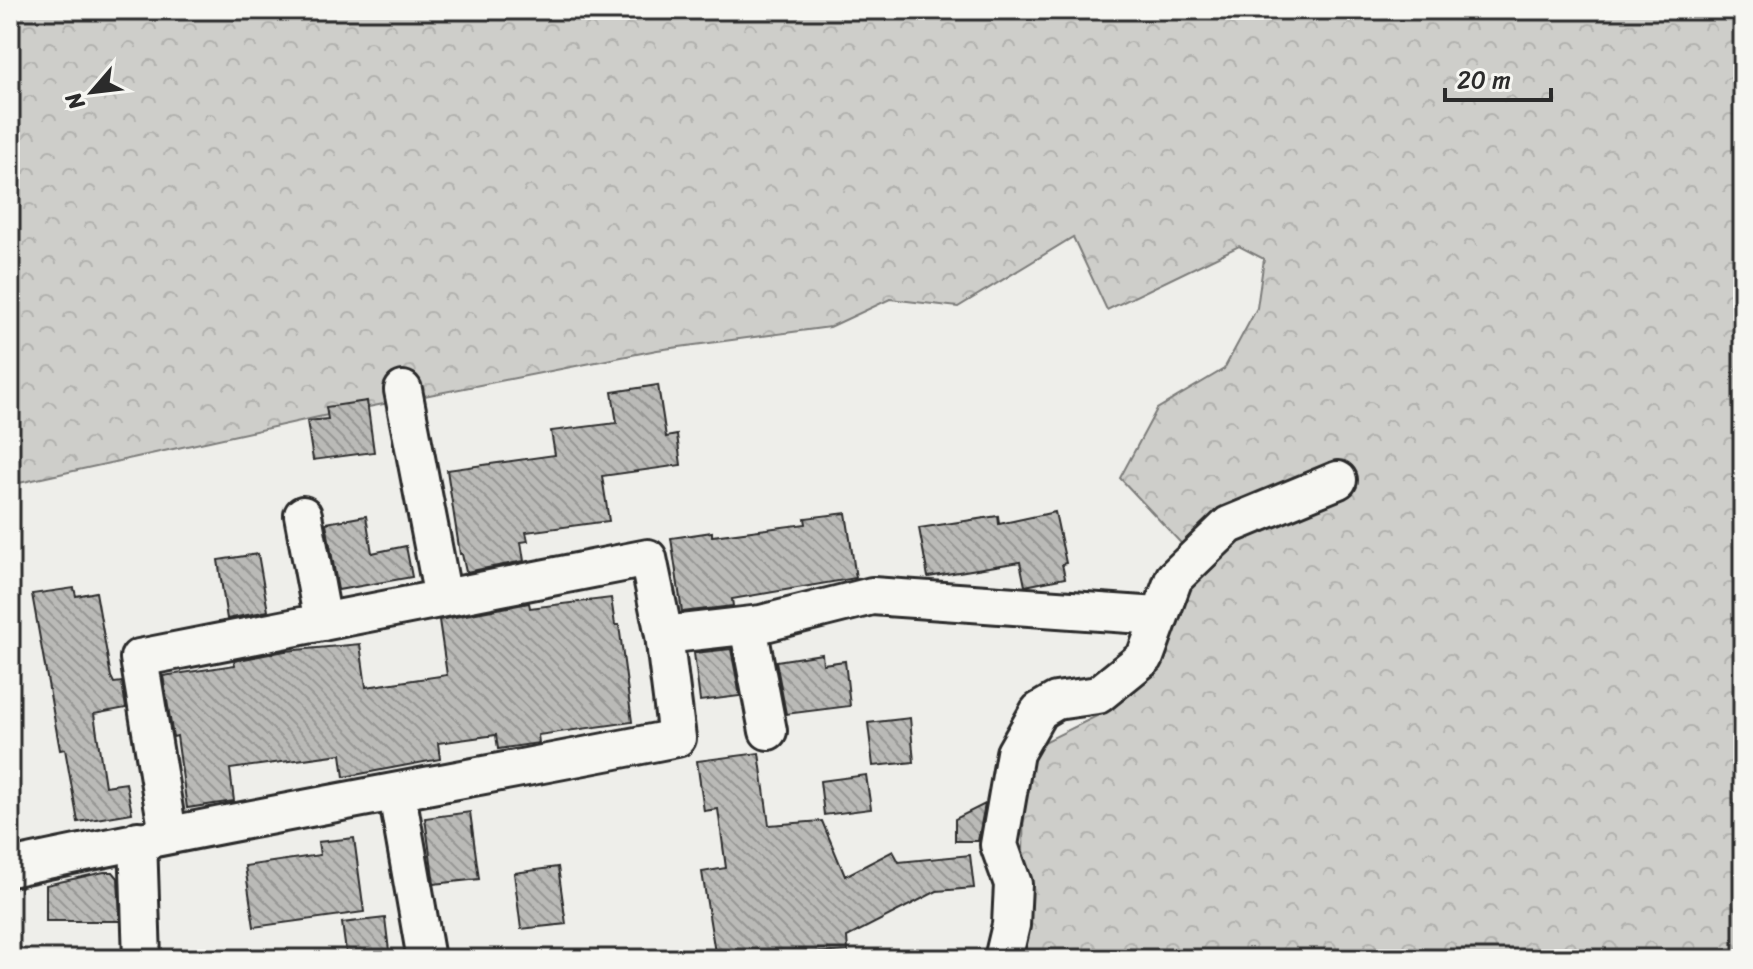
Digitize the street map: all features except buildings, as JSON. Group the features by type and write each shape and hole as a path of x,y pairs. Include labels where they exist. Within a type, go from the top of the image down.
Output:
{"street":[{"path":"403,390 443,598"},
{"path":"1003,959 1011,925 1013,884 999,845 1015,753 1039,711 1056,701 1098,695 1145,657 1174,578 1229,525 1338,480"},
{"path":"303,515 323,622"},
{"path":"10,868 153,837 397,794 677,738 664,635 648,558 139,658 153,837 142,959"},
{"path":"664,635 748,626 872,596 1158,616"},
{"path":"748,626 768,731"},
{"path":"397,794 426,959"}],"green space":[{"path":"10,10 1743,10 1743,959 1013,959 1023,868 1024,752 1113,708 1161,643 1193,556 1120,478 1157,409 1224,369 1257,308 1264,259 1239,246 1107,310 1073,237 958,307 890,299 830,327 657,350 323,416 10,485"}]}
